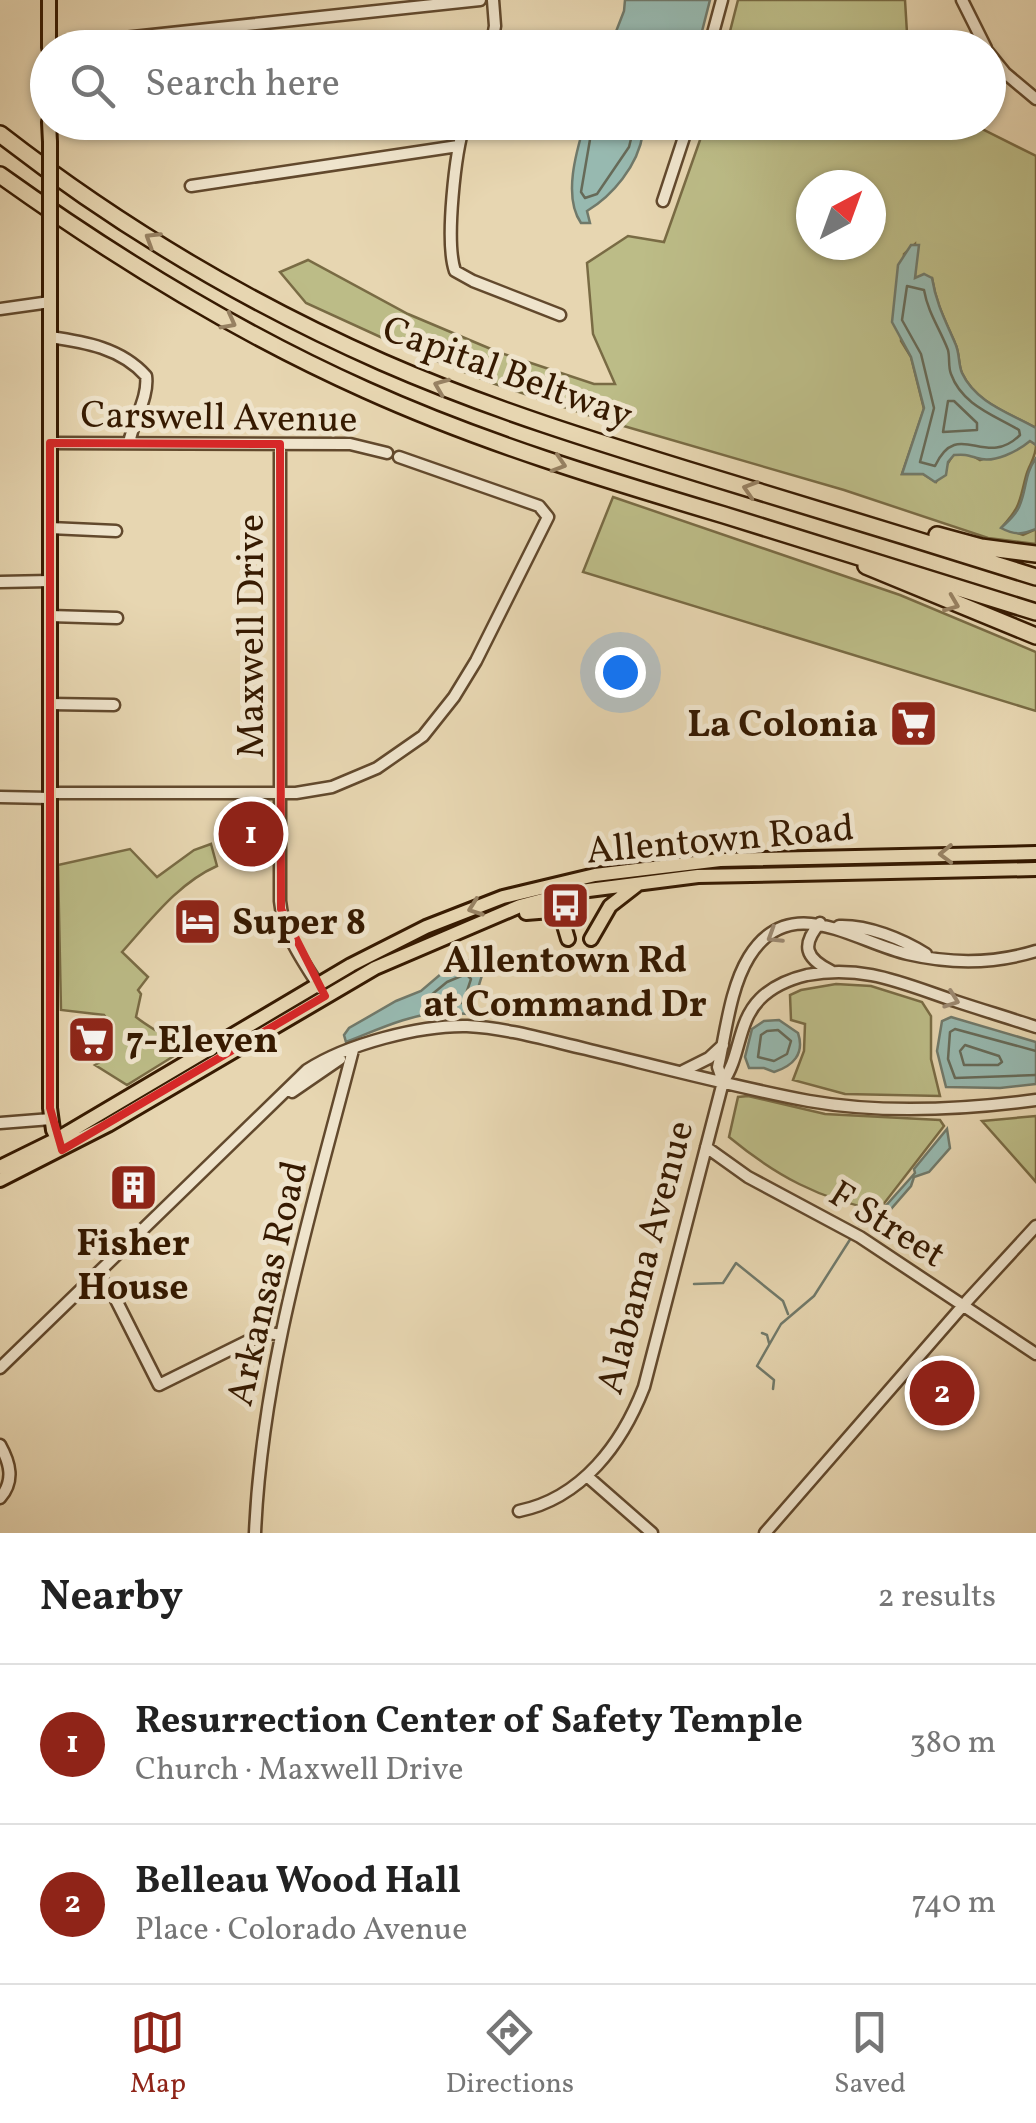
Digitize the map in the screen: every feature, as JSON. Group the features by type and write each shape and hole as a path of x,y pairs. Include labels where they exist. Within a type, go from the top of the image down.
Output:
{"highway":[{"name":"Capital Beltway","path":"0,134 102,207 193,265 382,362 564,431 1036,577"},
{"name":"Capital Beltway","path":"0,175 176,293 265,342 368,391 461,430 568,467 1036,612"},
{"path":"882,529 934,534 981,547 1036,554"},
{"path":"832,548 881,574 1036,636"}],"main road":[{"path":"49,0 49,30"},
{"path":"50,140 52,1119 60,1144"},
{"name":"Allentown Road","path":"0,1180 402,938 539,887 596,875 742,858 1036,852"},
{"name":"Allentown Road","path":"321,990 465,928 557,896 641,882 742,873 1036,869"},
{"path":"591,939 610,906 641,882"},
{"path":"465,928 546,909 559,916 568,939"},
{"name":"Allentown Road","path":"0,1167 60,1144"}],"street":[{"path":"204,30 480,0"},
{"path":"493,0 494,30"},
{"path":"714,30 722,0"},
{"path":"962,0 977,30"},
{"path":"322,2 323,17"},
{"path":"1006,75 1036,99"},
{"path":"460,140 452,260 458,275 560,315"},
{"path":"663,201 683,140"},
{"path":"192,186 458,146"},
{"path":"0,310 50,302"},
{"path":"50,337 100,346 132,362 146,376 146,391 129,444"},
{"name":"Carswell Avenue","path":"50,444 360,444 539,506 547,513 546,523 469,674 434,724 400,754 361,776 319,790 280,794"},
{"name":"Maxwell Drive","path":"280,444 282,916 321,990"},
{"path":"50,528 116,532"},
{"path":"0,582 50,581"},
{"path":"50,616 117,618"},
{"path":"50,704 114,705"},
{"path":"0,797 280,794"},
{"path":"820,924 809,936 807,946 814,960 831,971"},
{"path":"723,1082 718,1067 737,985 753,952 782,929 793,925 832,926 892,949 972,962 1036,951"},
{"path":"723,1082 731,1070 743,1024 760,998 788,981 831,971 868,972 894,978 1036,1026"},
{"path":"0,1368 286,1095 353,1050 425,1030 493,1028 810,1101 871,1108 941,1109 1036,1100"},
{"path":"682,1072 708,1058 723,1044"},
{"name":"Arkansas Road","path":"255,1533 261,1452 280,1335 353,1050"},
{"name":"Alabama Avenue","path":"519,1511 562,1493 588,1476 621,1435 644,1388 723,1082"},
{"path":"0,1123 52,1119"},
{"name":"F Street","path":"706,1147 748,1177 860,1237 1036,1354"},
{"path":"765,1533 1036,1226"},
{"path":"98,1276 110,1288 159,1385 256,1337 280,1335"},
{"path":"0,1445 8,1460 10,1478 0,1498"},
{"path":"588,1476 652,1533"}],"highlighted area":[{"path":"50,443 280,444 281,909 325,996 62,1150 50,1108"}],"green space":[{"path":"738,0 905,0 907,30 730,30"},
{"path":"700,140 1004,140 1036,156 1036,428 994,406 968,383 932,278 915,279 915,244 904,254 901,341 911,357 924,409 902,474 923,474 936,482 953,455 968,453 980,460 1030,440 1036,445 1035,454 1019,503 1002,527 1023,535 1036,529 1036,544 988,538 495,384 306,303 280,272 308,260 408,314 498,352 594,384 615,384 593,334 587,263 628,236 664,242"},
{"path":"613,497 900,595 1036,652 1036,711 583,572"},
{"path":"211,844 217,866 177,893 122,952 148,977 138,990 141,994 136,1017 182,1051 127,1085 95,1065 110,1056 113,1045 112,1030 104,1015 61,1010 58,865 130,849 157,877 194,850"},
{"path":"836,984 871,986 922,1002 931,1016 931,1059 940,1096 845,1094 793,1080 804,1051 805,1024 791,1020 790,995"},
{"path":"738,1097 825,1114 940,1120 944,1126 879,1210 837,1200 799,1184 729,1137"},
{"path":"1036,1116 1036,1182 982,1121"}],"water":[{"path":"625,0 710,0 702,30 617,30"},
{"path":"581,140 641,140 622,179 587,211 590,223 581,223 573,200"},
{"path":"911,245 919,245 915,278 924,274 932,278 968,383 994,406 1036,428 1036,445 1030,441 991,459 954,455 946,475 935,482 923,474 902,474 924,408 911,357 892,322 898,265"},
{"path":"1036,458 1036,529 1018,533 1001,528 1019,507"},
{"path":"469,960 479,963 483,972 470,1014 419,1016 346,1042 344,1035 349,1028 421,991 442,973"},
{"path":"951,1017 1036,1042 1036,1084 946,1087 937,1051 942,1021"},
{"path":"779,1020 798,1033 800,1047 796,1058 774,1072 749,1068 745,1057 752,1029 764,1021"},
{"path":"947,1129 950,1148 929,1172 914,1177 911,1186 872,1231 874,1219"}],"waterway":[{"path":"859,1225 874,1219"},
{"path":"773,1389 774,1380 757,1366 781,1324 814,1296 851,1238"},
{"path":"694,1284 723,1283 736,1263 783,1301 788,1314"},
{"path":"273,1317 286,1265"},
{"path":"762,1333 769,1343"}],"place":[{"name":"La Colonia","path":"913,723"},
{"name":"Resurrection Center of Safety Temple","path":"251,834"},
{"name":"Allentown Rd at Command Dr","path":"565,905"},
{"name":"Super 8","path":"197,921"},
{"name":"7-Eleven","path":"91,1039"},
{"name":"Fisher House","path":"133,1188"},
{"name":"Belleau Wood Hall","path":"942,1393"}]}
